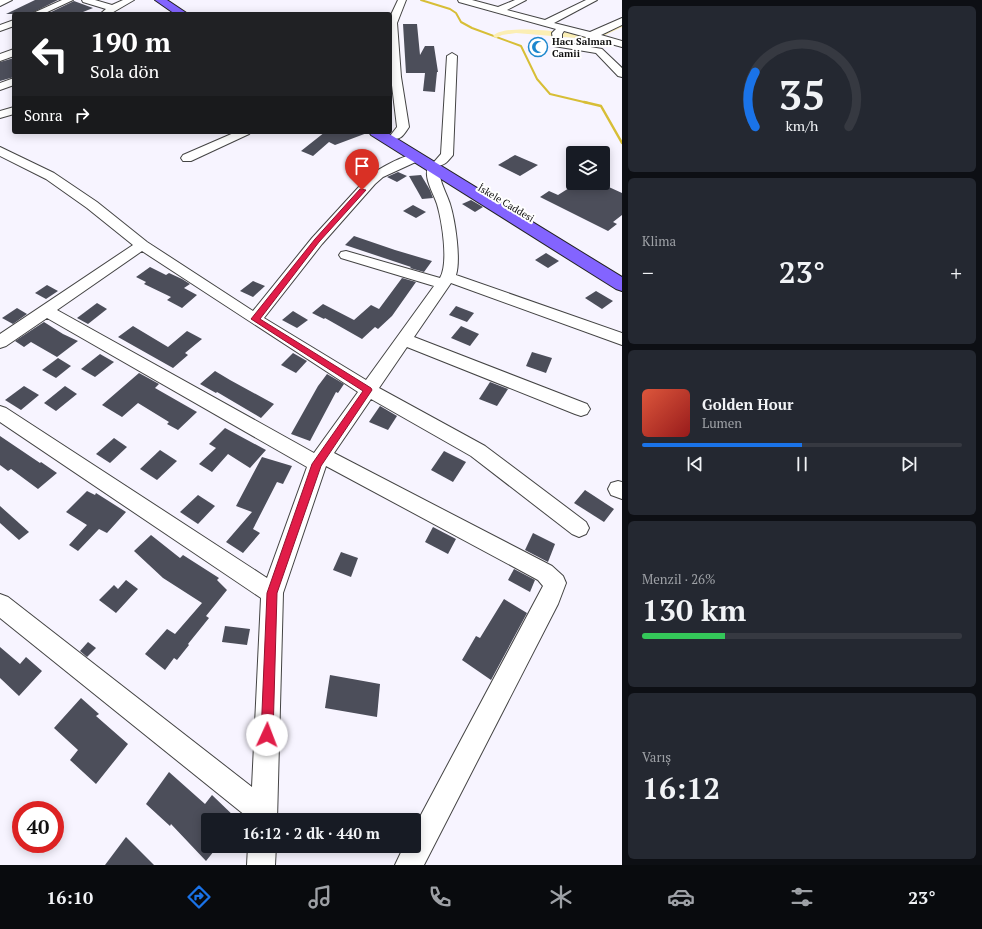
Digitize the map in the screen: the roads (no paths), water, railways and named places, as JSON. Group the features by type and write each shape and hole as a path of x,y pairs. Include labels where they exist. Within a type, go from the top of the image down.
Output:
{"main road":[{"path":"160,0 180,12"},
{"path":"172,0 192,12"},
{"path":"379,134 416,157 437,165 458,183 622,285"},
{"name":"İskele Caddesi","path":"393,134 437,165 622,273"}],"street":[{"path":"0,3 8,0"},
{"path":"40,12 69,0"},
{"path":"86,0 112,8"},
{"path":"107,12 130,0"},
{"path":"393,134 404,127 396,77 392,23 402,0"},
{"path":"462,0 622,44"},
{"path":"498,10 522,0"},
{"path":"546,23 593,0"},
{"path":"591,35 622,21"},
{"path":"0,28 12,24"},
{"path":"563,27 557,33 557,44 599,51 622,74"},
{"path":"607,40 622,38"},
{"path":"0,58 12,53"},
{"path":"264,813 272,593 320,460 446,281 451,268 450,241 444,205 433,176 437,165 447,155 452,56"},
{"path":"0,87 12,82"},
{"path":"1,114 12,111"},
{"path":"187,158 241,134"},
{"path":"0,151 50,176 92,204 142,245 255,319 368,390 478,450 579,528"},
{"path":"255,319 317,240 371,181 379,174 416,157"},
{"path":"444,205 458,183"},
{"path":"0,342 142,245"},
{"path":"346,255 446,281 622,339"},
{"path":"45,310 320,460 545,574 555,583 550,597 409,865"},
{"path":"404,339 581,409"},
{"path":"0,413 272,593"},
{"path":"0,604 259,813"},
{"path":"261,865 262,853"}],"waterway":[{"path":"421,0 450,9 456,13 461,22 472,28 521,46 537,79 550,94 588,103"},
{"path":"496,36 500,33 516,31 588,37 599,36 622,24"},
{"path":"584,102 601,106 622,143"}],"place":[{"name":"Hacı Salman Camii","path":"538,47"}]}
